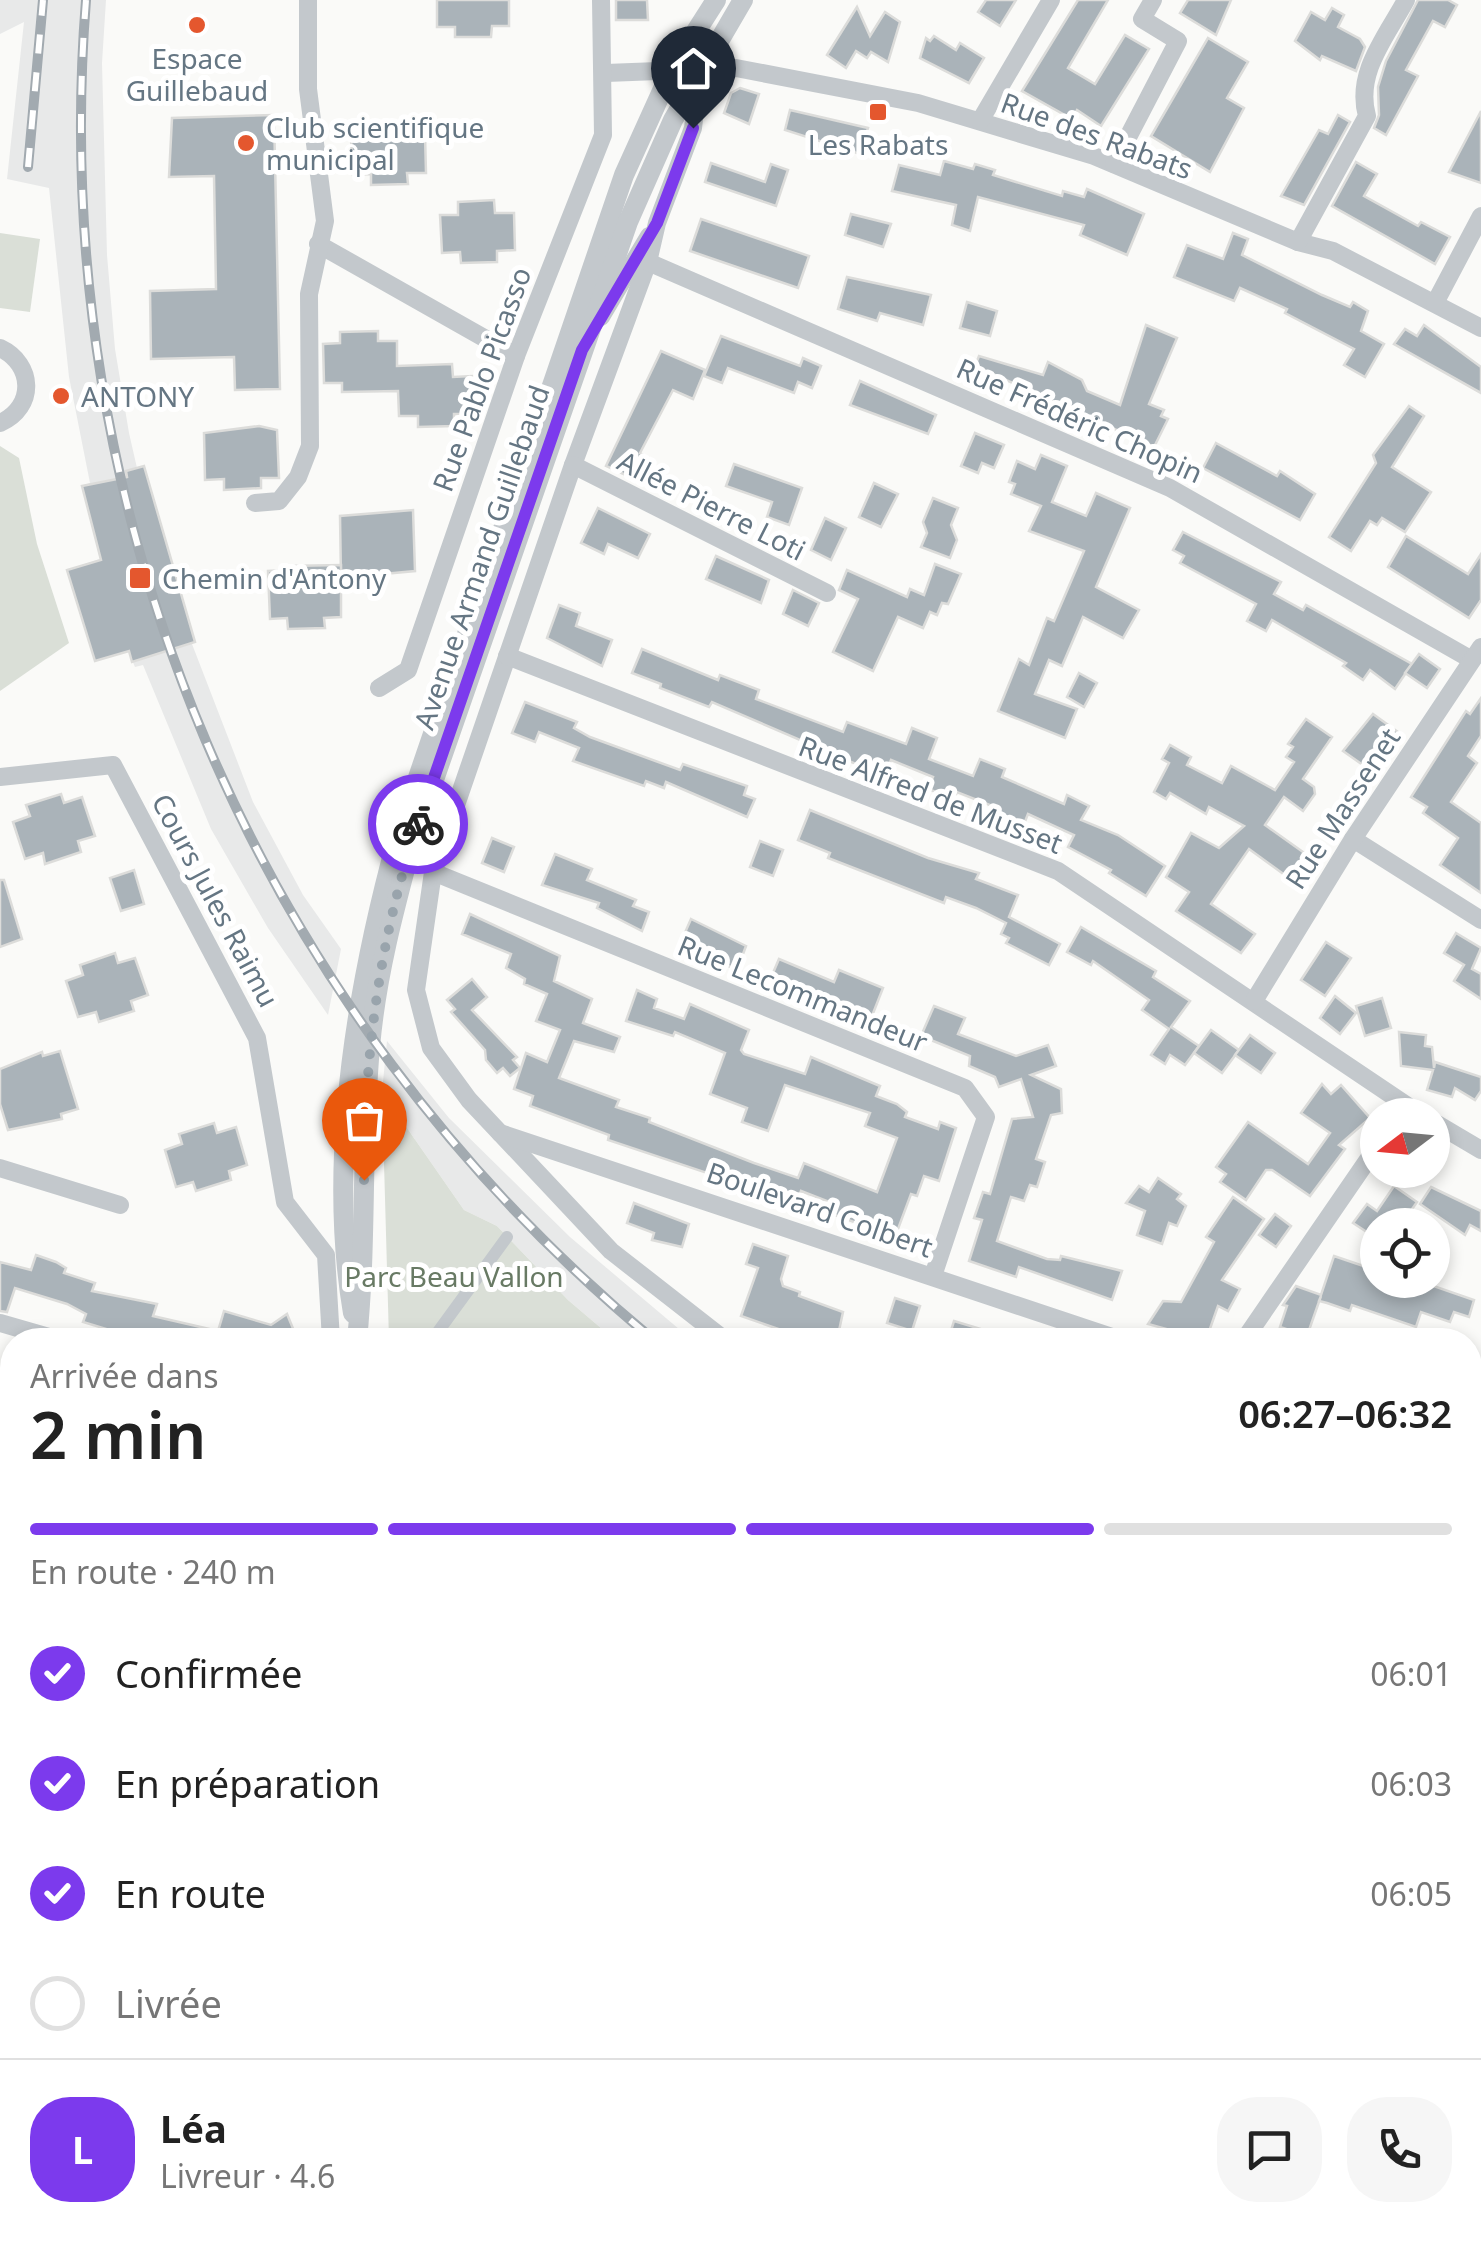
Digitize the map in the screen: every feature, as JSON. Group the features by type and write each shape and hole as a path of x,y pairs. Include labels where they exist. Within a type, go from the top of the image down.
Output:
{"street":[{"path":"255,502 279,500 306,462 310,294 325,222 308,89 308,0"},
{"name":"Rue Pablo Picasso","path":"379,688 408,670 516,356 603,135 606,73 601,0"},
{"name":"Avenue Armand Guillebaud","path":"355,1328 346,1274 347,1151 356,1034 369,942 397,839 624,175 672,69 716,0"},
{"name":"Avenue Armand Guillebaud","path":"358,1328 370,1046 385,944 412,843 628,222 701,67 743,0"},
{"path":"980,121 1051,0"},
{"path":"1114,164 1178,41 1142,19 1153,0"},
{"path":"1298,242 1367,116 1363,79 1406,0"},
{"path":"701,67 693,128 572,465 433,872 416,990 431,1048 500,1133 610,1251 709,1328"},
{"name":"Rue des Rabats","path":"606,73 736,68 883,95 980,121 1114,164 1298,242 1333,251 1481,328"},
{"path":"1434,303 1481,216"},
{"path":"582,350 657,223"},
{"path":"318,244 516,356"},
{"name":"Rue Frédéric Chopin","path":"648,262 1170,488 1477,654"},
{"path":"0,348 20,363 27,384 21,406 0,423"},
{"name":"Allée Pierre Loti","path":"572,465 827,594"},
{"name":"Rue Massenet","path":"1254,1001 1353,839 1477,654"},
{"name":"Rue Alfred de Musset","path":"507,656 1058,871 1254,1001 1389,1098"},
{"name":"Cours Jules Raimu","path":"0,777 113,765 257,1038 284,1202 326,1256 330,1328"},
{"path":"1353,839 1481,920"},
{"name":"Rue Lecommandeur","path":"433,872 965,1088 986,1117 933,1276"},
{"path":"1450,1132 1481,1150"},
{"name":"Boulevard Colbert","path":"500,1133 1086,1328"},
{"path":"0,1168 120,1205"},
{"path":"1252,1328 1360,1171"},
{"path":"441,1328 507,1237"}],"shaded area":[{"path":"0,0 106,0 102,63 107,255 115,349 129,433 137,468 145,467 192,644 253,802 303,895 341,949 328,1015 268,928 211,829 143,665 135,667 128,651 95,661 67,570 100,559 82,486 90,483 69,377 49,188 7,179 24,22 0,34"},
{"path":"387,1041 449,1118 570,1237 678,1328 601,1328 568,1300 497,1226 464,1210 382,1092"}],"green space":[{"path":"0,233 40,239 30,312 0,308"},
{"path":"0,446 19,458 37,544 69,643 0,691"},
{"name":"Parc Beau Vallon","path":"382,1092 464,1210 497,1226 568,1300 601,1328 389,1328"}],"building":[{"path":"437,0 509,0 509,26 492,26 491,37 455,37 455,27 437,27"},
{"path":"616,0 647,0 648,20 616,20"},
{"path":"986,0 1016,0 1000,26 978,12"},
{"path":"1078,0 1108,0 1068,68 1095,84 1125,35 1149,49 1101,126 1077,110 1072,119 1022,91"},
{"path":"1188,0 1231,0 1216,35 1180,13"},
{"path":"1418,0 1448,0 1457,5 1445,27 1433,21 1406,70 1418,76 1386,135 1374,128 1379,115 1378,87 1386,61"},
{"path":"857,7 870,36 885,12 900,22 888,62 871,52 867,58 856,51 846,68 827,55"},
{"path":"1332,8 1344,15 1338,27 1360,39 1365,47 1356,71 1322,56 1320,60 1295,41 1311,12 1325,20"},
{"path":"934,36 956,50 960,43 984,58 969,83 920,58 926,38 930,41"},
{"path":"1208,38 1248,62 1227,98 1244,108 1210,172 1151,136"},
{"path":"740,88 759,94 749,124 724,113 731,93"},
{"path":"790,110 868,128 860,154 785,130"},
{"path":"1481,111 1481,183 1449,172"},
{"path":"274,115 280,389 235,390 234,357 151,359 150,291 216,289 214,176 169,177 172,118"},
{"path":"1338,115 1350,122 1304,205 1281,196 1319,130 1328,134"},
{"path":"405,122 405,135 425,134 426,173 407,173 408,184 371,185 371,174 353,175 351,138 369,137 369,124"},
{"path":"944,161 973,169 975,164 995,170 993,175 1062,196 1063,191 1084,197 1087,189 1144,214 1127,255 1080,235 1084,225 978,197 970,231 952,225 956,205 892,191 899,165 940,175"},
{"path":"1356,162 1377,174 1364,196 1418,226 1421,222 1450,237 1435,264 1332,206"},
{"path":"711,163 765,182 771,164 788,170 776,206 705,182"},
{"path":"494,200 495,213 514,213 515,250 497,251 497,262 461,263 460,252 442,253 440,215 458,215 458,202"},
{"path":"851,214 891,224 883,247 845,235"},
{"path":"701,219 809,256 798,288 690,251"},
{"path":"1233,233 1248,239 1242,255 1322,295 1350,307 1353,302 1368,311 1361,331 1384,344 1365,377 1344,365 1354,349 1285,313 1287,309 1240,288 1234,301 1174,277 1187,245 1223,259"},
{"path":"847,277 931,295 923,325 880,313 877,321 838,309"},
{"path":"967,302 997,311 990,336 960,328"},
{"path":"1146,325 1177,338 1149,404 1164,410 1161,416 1168,419 1154,447 975,366 979,356 1043,375 1048,362 1082,380 1087,391 1120,405"},
{"path":"1424,325 1481,367 1481,393 1394,344 1405,329 1417,336"},
{"path":"378,331 378,341 397,341 397,366 452,364 453,377 472,376 473,414 454,414 454,426 418,427 418,416 399,416 398,391 342,392 342,383 324,383 323,344 340,343 340,332"},
{"path":"721,336 800,366 803,358 821,366 812,388 798,382 794,393 728,368 722,383 704,376"},
{"path":"661,351 705,370 693,399 673,390 640,453 653,460 643,483 606,466"},
{"path":"860,381 936,415 928,434 850,405"},
{"path":"1409,406 1424,416 1392,467 1431,492 1405,532 1382,518 1377,525 1370,521 1351,551 1329,537 1376,463 1373,455"},
{"path":"259,426 277,430 279,478 261,478 261,488 224,490 224,479 205,480 204,433"},
{"path":"975,433 1004,445 994,468 982,463 978,473 961,466"},
{"path":"1216,443 1277,476 1280,471 1315,494 1300,520 1203,468"},
{"path":"1041,455 1067,466 1052,502 1086,516 1096,493 1130,508 1096,587 1139,610 1123,638 1083,617 1062,666 1049,660 1035,694 1077,709 1065,738 998,711 1019,659 1029,665 1047,618 1054,621 1084,551 1029,531 1041,506 1011,494 1015,484 1009,482 1017,461 1035,469"},
{"path":"734,464 802,488 789,525 767,517 772,502 726,486"},
{"path":"144,466 195,642 132,662 129,651 95,661 67,570 101,560 82,486 127,477 126,471"},
{"path":"874,483 898,494 881,527 859,517"},
{"path":"933,498 958,508 951,525 957,540 950,558 921,547 927,533 923,522"},
{"path":"598,508 650,534 638,558 608,544 604,554 581,543"},
{"path":"413,510 415,571 341,578 340,516"},
{"path":"825,518 846,528 831,560 811,550"},
{"path":"1183,532 1281,582 1274,594 1303,610 1306,605 1412,664 1395,689 1370,670 1363,680 1343,666 1346,663 1272,620 1266,631 1247,621 1256,604 1180,563 1184,556 1173,550"},
{"path":"1406,536 1468,574 1481,554 1481,600 1469,618 1388,567"},
{"path":"716,556 769,580 761,603 706,579"},
{"path":"935,564 961,574 948,604 942,603 937,615 930,612 923,628 898,617 873,671 833,652 858,599 839,590 847,570 907,597 910,589 924,595"},
{"path":"341,565 341,617 324,618 325,628 288,629 287,618 270,619 268,571 287,570 287,566"},
{"path":"793,590 819,603 808,626 783,614"},
{"path":"559,605 580,613 576,626 612,640 602,666 547,638"},
{"path":"642,649 718,680 720,675 759,690 756,699 843,732 847,722 906,744 912,728 937,738 929,759 973,776 980,759 1005,769 1002,777 1064,804 1067,795 1089,806 1081,820 1118,835 1165,866 1146,896 1109,873 1111,870 1068,847 1074,835 1028,814 1022,829 996,819 1000,809 957,792 954,799 928,789 933,777 891,760 887,770 865,761 863,767 712,702 709,707 660,688 661,684 632,673"},
{"path":"1419,654 1440,669 1427,688 1405,673"},
{"path":"1079,673 1097,683 1084,707 1067,697"},
{"path":"1481,698 1481,736 1468,756 1477,763 1451,802 1481,823 1481,893 1440,865 1458,838 1423,813 1427,807 1411,797 1466,711 1470,714"},
{"path":"525,702 577,722 574,728 590,737 680,770 683,764 747,786 744,795 755,799 747,817 666,782 664,788 646,781 644,786 573,761 579,748 539,732 535,742 512,733"},
{"path":"1373,714 1398,732 1370,770 1343,751"},
{"path":"1306,719 1332,737 1303,779 1314,787 1315,794 1303,811 1284,797 1265,825 1310,857 1293,881 1249,849 1211,904 1255,934 1241,953 1176,911 1189,892 1166,877 1191,833 1219,848 1244,826 1209,807 1206,814 1170,793 1166,799 1154,792 1169,763 1162,759 1170,745 1191,757 1187,765 1222,783 1231,766 1275,790 1294,762 1286,757 1293,747 1288,744"},
{"path":"61,794 64,803 82,797 95,836 78,841 81,852 45,864 43,853 25,859 13,822 30,816 26,805"},
{"path":"810,810 928,858 979,873 976,879 1018,895 1009,917 1060,944 1049,965 1006,943 1009,938 1001,934 1006,923 976,908 946,897 944,903 828,858 830,853 798,840"},
{"path":"492,838 514,847 504,872 482,863"},
{"path":"760,841 783,850 773,876 750,867"},
{"path":"555,854 592,869 587,880 636,900 633,906 649,912 642,931 597,908 599,903 542,885"},
{"path":"134,870 144,904 121,911 110,878"},
{"path":"0,880 4,880 22,939 0,947"},
{"path":"470,914 560,956 554,981 592,999 583,1023 620,1037 614,1052 574,1041 559,1078 619,1100 616,1107 650,1118 649,1122 754,1163 798,1178 804,1163 877,1192 897,1138 865,1126 870,1113 785,1085 768,1131 742,1122 747,1108 710,1094 725,1053 675,1032 673,1036 626,1021 637,990 657,999 654,1008 684,1019 690,1004 749,1030 741,1050 744,1054 805,1074 811,1057 880,1086 876,1096 897,1104 907,1112 905,1117 938,1129 940,1122 956,1128 939,1181 924,1176 917,1196 911,1194 895,1237 829,1213 832,1203 801,1191 797,1203 608,1140 609,1135 530,1106 533,1096 514,1089 526,1053 547,1062 560,1030 536,1021 547,994 524,984 525,979 506,968 511,954 462,934"},
{"path":"691,919 746,946 737,970 680,944"},
{"path":"1081,927 1156,971 1153,977 1190,1001 1171,1027 1199,1046 1185,1065 1170,1055 1165,1064 1151,1055 1169,1029 1142,1010 1149,1000 1093,961 1091,965 1067,952"},
{"path":"1456,933 1481,948 1472,969 1481,974 1481,999 1454,981 1464,965 1444,953"},
{"path":"1326,942 1351,958 1325,996 1301,980"},
{"path":"115,953 118,963 135,958 148,995 131,1001 134,1011 99,1022 96,1012 78,1017 66,981 83,975 80,965"},
{"path":"779,959 834,982 839,970 883,988 872,1016 814,992 810,1001 784,990 786,986 770,980"},
{"path":"472,979 487,997 472,1010 517,1057 513,1060 520,1068 510,1076 503,1068 497,1073 486,1060 485,1050 451,1012 455,1009 447,1000"},
{"path":"1335,996 1356,1013 1340,1034 1320,1018"},
{"path":"1382,998 1391,1028 1365,1036 1356,1006"},
{"path":"934,1006 965,1018 958,1034 1016,1056 1048,1045 1056,1066 1031,1075 1061,1089 1062,1113 1051,1115 1036,1159 1045,1162 1037,1187 1030,1185 1024,1201 1011,1197 997,1241 1047,1259 1060,1260 1061,1256 1122,1271 1112,1300 1019,1267 1016,1277 969,1261 982,1220 974,1218 983,1192 990,1194 1012,1119 1033,1117 1021,1079 999,1087 995,1077 969,1066 970,1056 921,1036"},
{"path":"1211,1030 1239,1050 1222,1073 1194,1053"},
{"path":"1399,1032 1426,1035 1425,1046 1432,1047 1434,1068 1435,1062 1481,1077 1481,1091 1475,1100 1455,1088 1452,1097 1427,1090 1433,1070 1401,1066"},
{"path":"1250,1035 1275,1053 1261,1073 1235,1055"},
{"path":"60,1051 78,1109 61,1114 62,1119 8,1130 0,1104 0,1069 42,1052 43,1056"},
{"path":"1322,1084 1331,1094 1341,1085 1360,1107 1360,1127 1339,1145 1345,1149 1310,1196 1272,1170 1266,1170 1246,1200 1220,1182 1226,1174 1216,1167 1248,1122 1308,1164 1330,1133 1301,1113"},
{"path":"214,1123 217,1133 236,1127 247,1165 229,1171 231,1180 196,1191 193,1182 176,1187 165,1150 182,1144 179,1134"},
{"path":"1158,1178 1181,1194 1177,1199 1186,1206 1177,1226 1169,1223 1162,1244 1137,1235 1145,1211 1126,1203 1139,1186 1149,1192"},
{"path":"1393,1188 1417,1202 1413,1208 1379,1208"},
{"path":"1433,1188 1481,1211 1481,1231 1470,1225 1465,1235 1450,1225 1450,1208 1426,1208 1420,1204"},
{"path":"1233,1197 1264,1219 1222,1280 1240,1289 1228,1311 1218,1306 1210,1328 1162,1328 1148,1324 1163,1301 1181,1302 1214,1242 1206,1237"},
{"path":"634,1203 689,1224 682,1247 652,1240 654,1233 627,1223"},
{"path":"1275,1214 1291,1226 1276,1247 1259,1235"},
{"path":"753,1244 788,1256 781,1279 783,1286 843,1312 840,1328 776,1328 741,1316 758,1268 746,1264"},
{"path":"36,1255 66,1268 64,1273 95,1283 92,1291 157,1304 153,1316 205,1328 103,1328 83,1322 86,1314 67,1304 15,1288 7,1312 0,1311 0,1262 31,1270"},
{"path":"1334,1256 1360,1265 1360,1298 1450,1298 1450,1292 1474,1300 1469,1317 1454,1312 1450,1322 1421,1312 1416,1327 1352,1305 1350,1311 1319,1301 1310,1328 1280,1327 1287,1306 1283,1305 1296,1286 1321,1295"},
{"path":"895,1298 920,1306 913,1328 887,1323"},
{"path":"224,1311 271,1325 287,1314 293,1328 219,1328"},
{"path":"954,1321 977,1328 952,1328"}],"railway":[{"path":"28,167 43,0"},
{"path":"86,0 82,192 101,380 143,563 205,740 289,907 392,1065 514,1209 641,1328"}],"way so far":[{"path":"364,1180 370,1046 385,944 418,824"}],"place":[{"name":"Espace Guillebaud","path":"197,25"},
{"name":"Les Rabats","path":"878,112"},
{"name":"Club scientifique municipal","path":"246,143"},
{"name":"ANTONY","path":"61,396"},
{"name":"Chemin d'Antony","path":"140,578"}],"route":[{"path":"418,824 582,350 657,223 693,128"}]}
